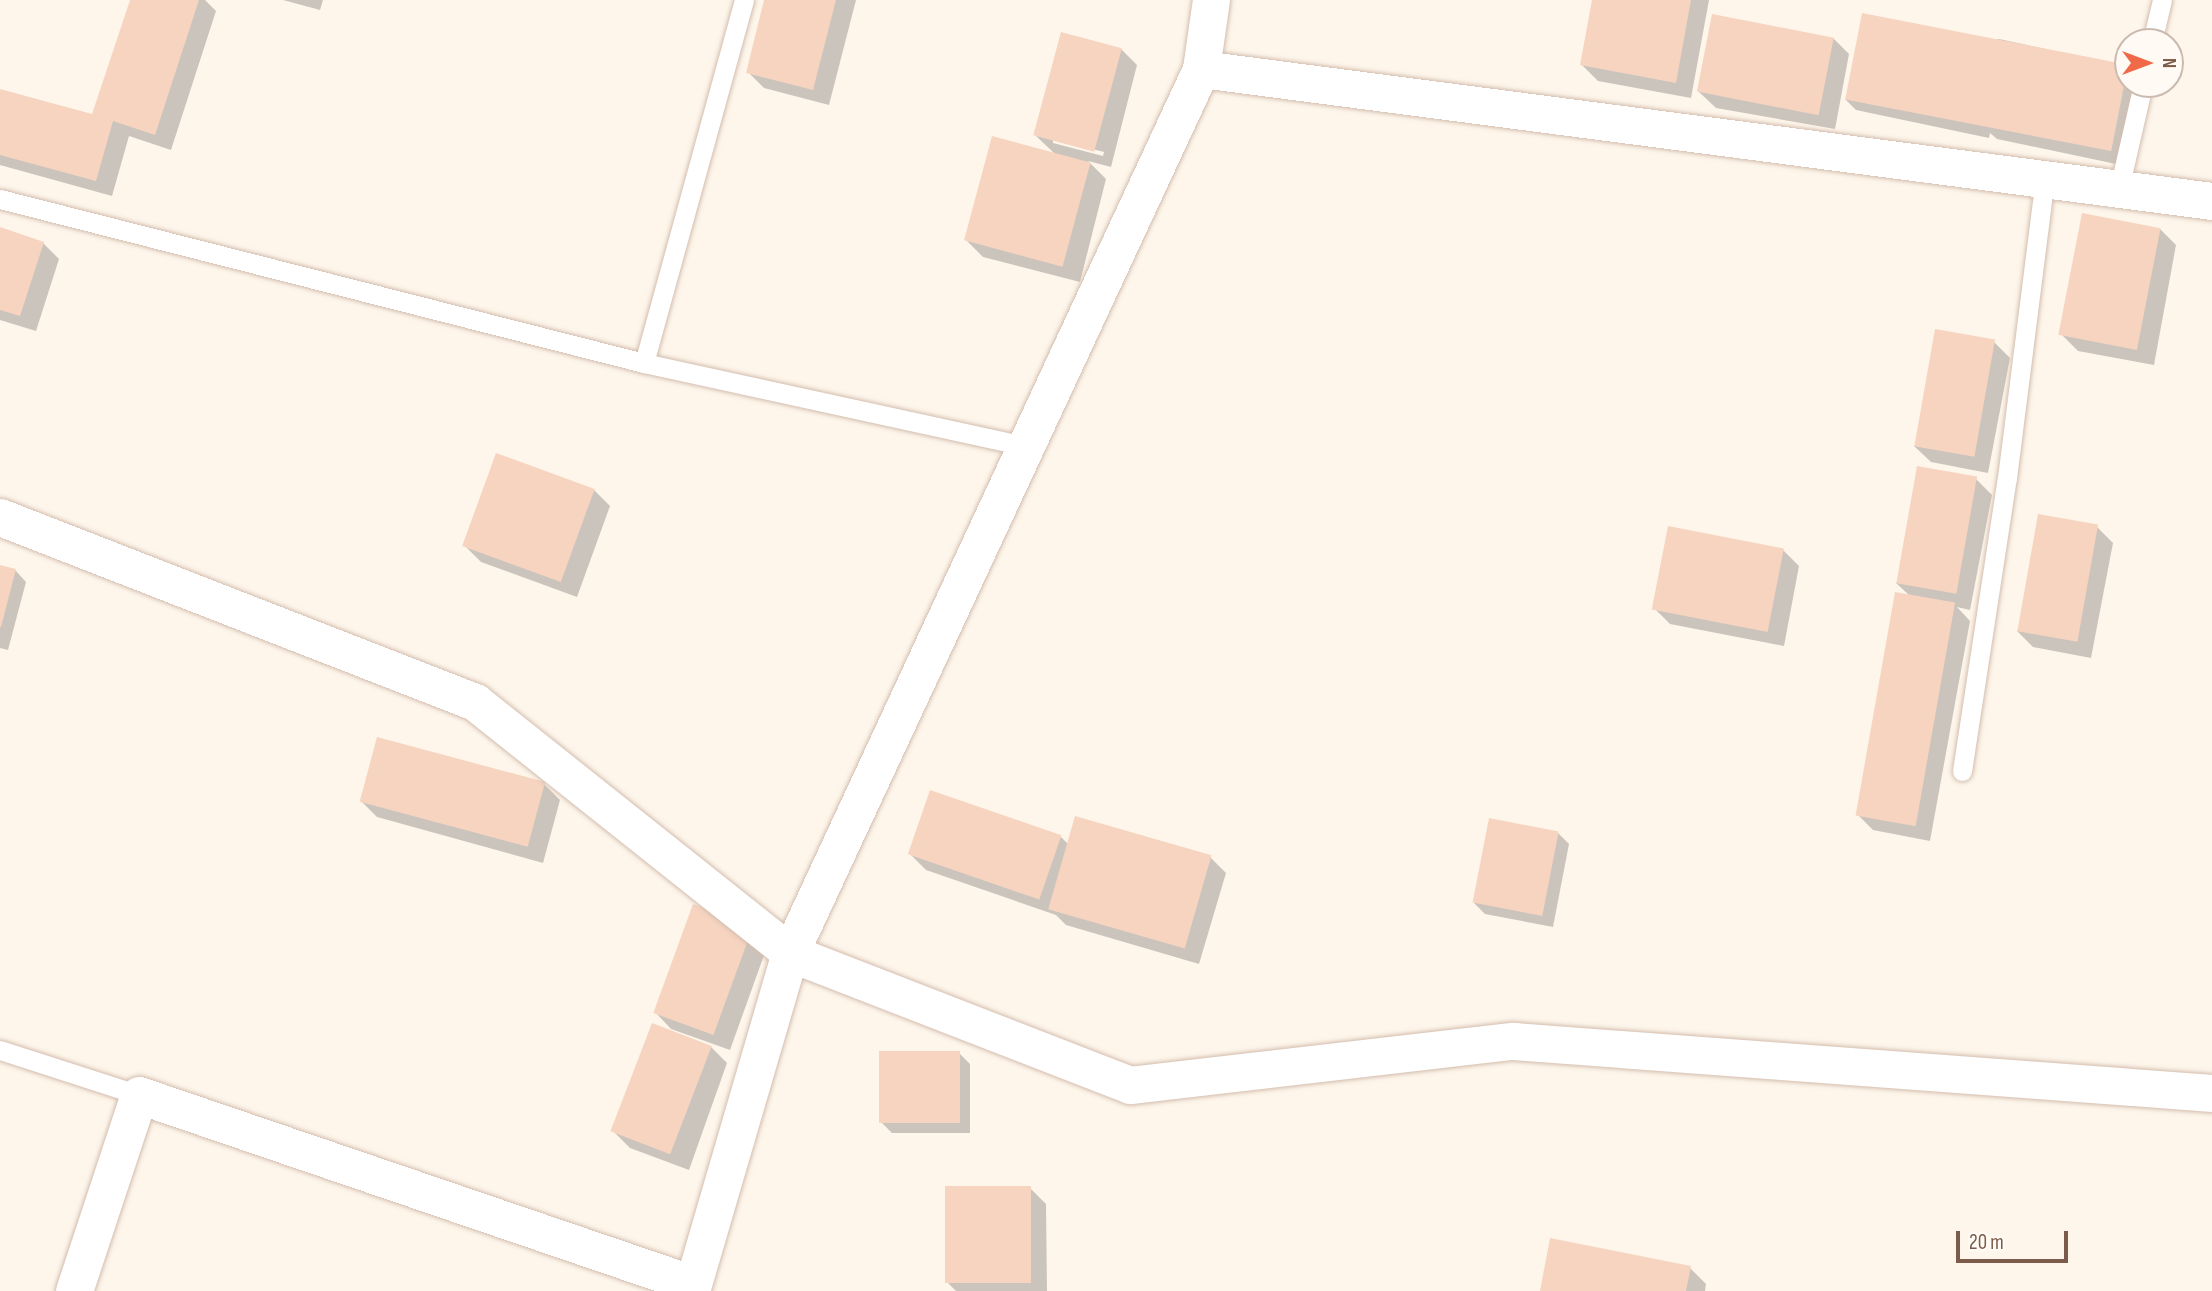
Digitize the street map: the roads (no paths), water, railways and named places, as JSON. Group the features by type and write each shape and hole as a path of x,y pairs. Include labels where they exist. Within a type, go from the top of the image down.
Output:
{"street":[{"path":"74,1291 139,1095 692,1287 790,953 1201,69 1211,0"},
{"path":"1201,69 2212,201"},
{"path":"0,517 475,702 790,953 1130,1085 1513,1041 2212,1093"}],"lane":[{"path":"643,363 744,0"},
{"path":"2155,28 2162,0"},
{"path":"2119,189 2140,98"},
{"path":"1962,771 2007,478 2045,179"},
{"path":"0,199 643,363 1026,446"},
{"path":"0,1050 139,1095"}]}
